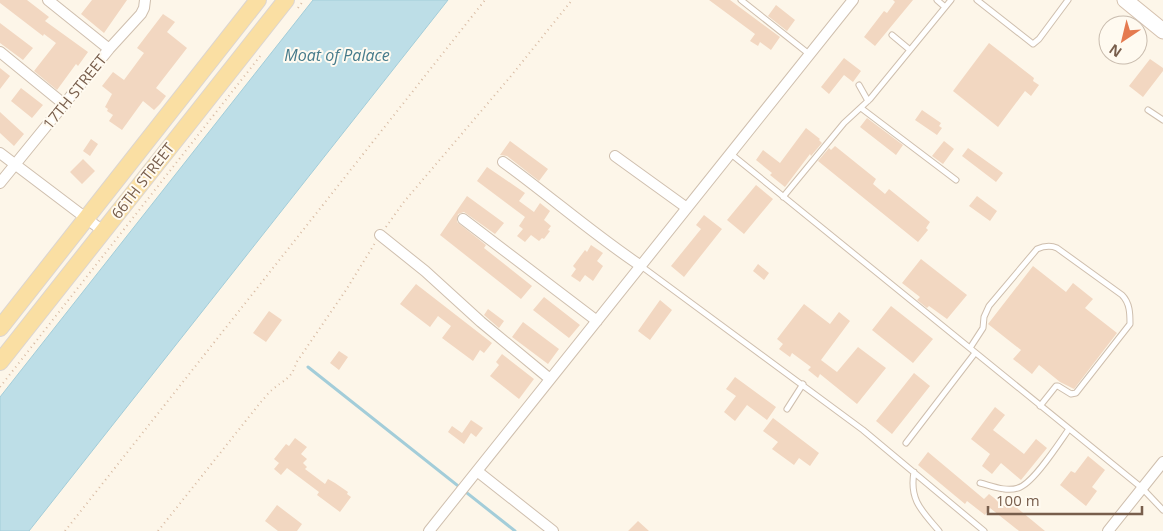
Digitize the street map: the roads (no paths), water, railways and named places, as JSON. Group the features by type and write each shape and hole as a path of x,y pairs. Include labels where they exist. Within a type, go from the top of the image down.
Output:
{"main road":[{"name":"66TH STREET","path":"0,328 258,0"},
{"name":"66TH STREET","path":"0,362 104,231 292,4"}],"street":[{"path":"48,0 109,49"},
{"name":"17TH STREET","path":"0,183 109,49 141,14 145,0"},
{"path":"429,531 853,0"},
{"path":"1125,0 1163,31"},
{"path":"0,52 65,104"},
{"path":"0,153 104,231"},
{"path":"615,156 687,208"},
{"path":"503,162 641,266"},
{"path":"464,220 597,321"},
{"path":"380,235 425,270 481,322 550,379"},
{"path":"1108,531 1163,462"},
{"path":"477,471 553,531"}],"lane":[{"path":"742,0 810,55"},
{"path":"937,0 945,7"},
{"path":"783,197 844,122 861,108 951,0"},
{"path":"977,0 1033,44 1039,39 1068,0"},
{"path":"892,35 910,50"},
{"path":"859,85 868,100"},
{"path":"861,108 956,180"},
{"path":"1148,110 1163,120"},
{"path":"731,154 1142,488 1163,510"},
{"path":"970,348 983,328 986,311 1037,249 1041,247 1051,246 1057,248 1122,295 1128,304 1130,324 1076,393 1071,394 1056,386 1040,406"},
{"path":"641,266 863,430 984,531"},
{"path":"906,443 975,353"},
{"path":"787,409 803,384"},
{"path":"980,483 1007,489 1018,488 1024,485 1034,476 1069,429"},
{"path":"914,472 912,482 915,500 940,531"}],"water":[{"name":"Moat of Palace","path":"313,0 448,0 29,531 0,531 0,397"}],"waterway":[{"path":"308,367 515,531"}]}
